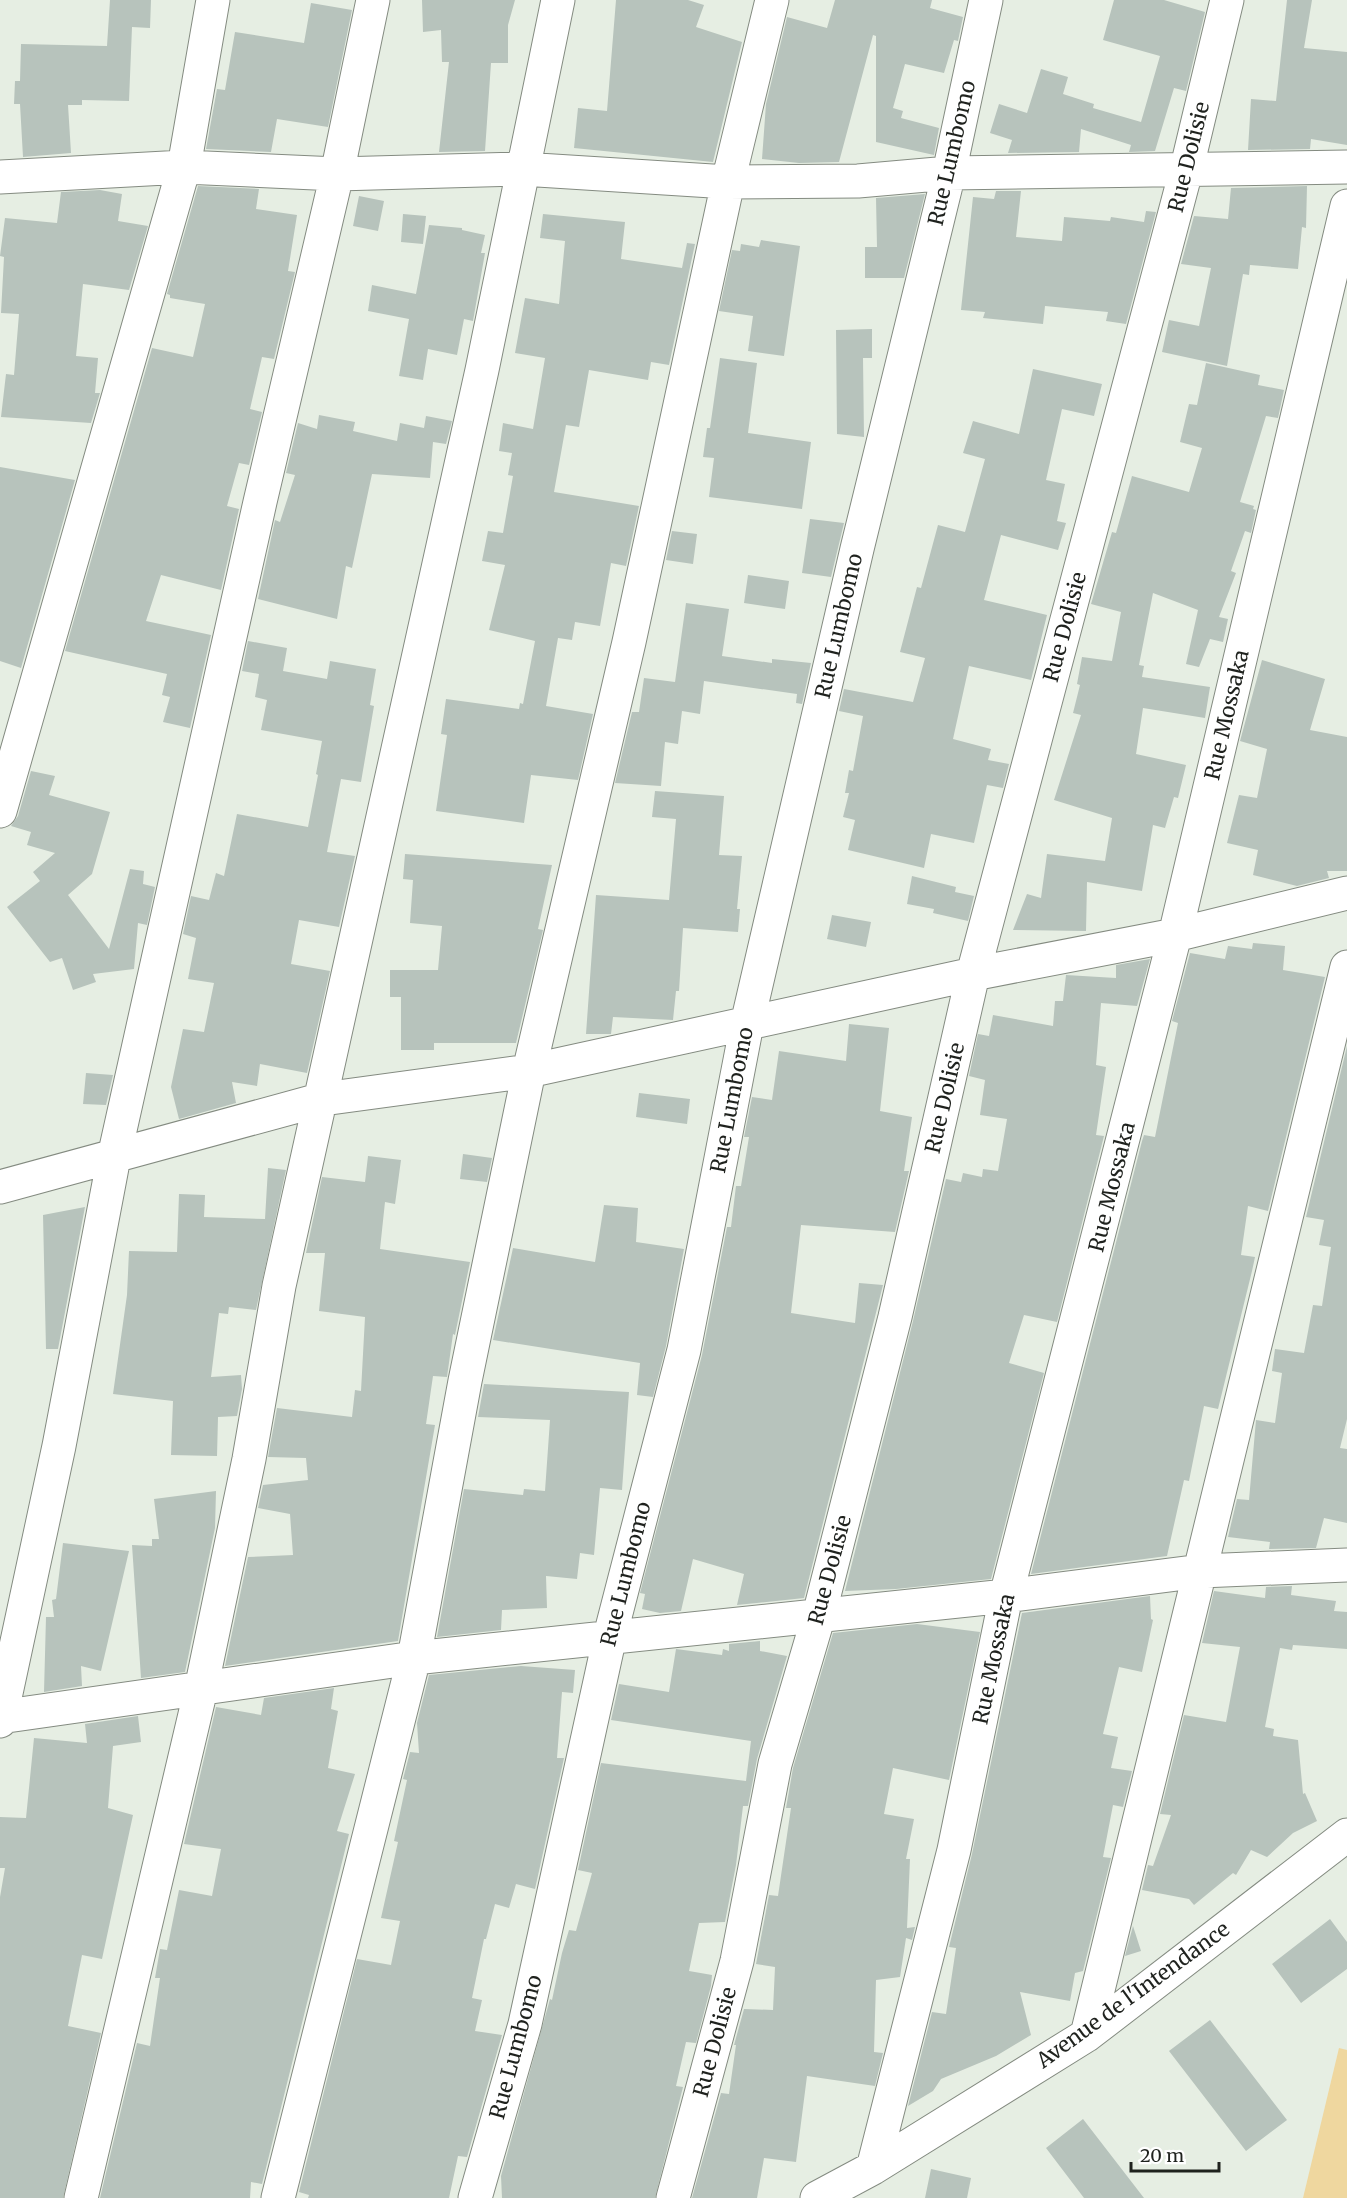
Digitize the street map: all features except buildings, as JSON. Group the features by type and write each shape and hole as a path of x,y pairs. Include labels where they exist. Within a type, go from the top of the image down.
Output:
{"street":[{"path":"0,811 184,167 213,0"},
{"path":"373,0 337,174 260,502 114,1157 59,1446 0,1718 414,1658 1006,1596 1201,1571 1347,1565"},
{"path":"81,2198 201,1689 249,1459 279,1286 322,1099 406,703 482,370 558,0"},
{"path":"278,2198 414,1658 465,1381 529,1071 631,631 728,182 772,0"},
{"name":"Rue Lumbomo","path":"475,2198 525,2024 610,1636 684,1350 747,1024 857,549 949,173 986,0"},
{"name":"Rue Dolisie","path":"673,2198 737,1961 775,1764 819,1615 895,1317 973,974 1186,171 1227,0"},
{"path":"0,177 184,167 337,174 522,169 728,182 858,181 949,173 1347,167"},
{"name":"Rue Mossaka","path":"873,2168 954,1851 1006,1596 1175,934 1347,206"},
{"path":"0,1187 322,1099 529,1071 973,974 1175,934 1347,893"},
{"path":"1086,2035 1347,967"},
{"name":"Avenue de l'Intendance","path":"817,2198 873,2168 1086,2035 1347,1835"}],"shaded area":[{"path":"1339,2048 1347,2050 1347,2198 1303,2198"}]}
